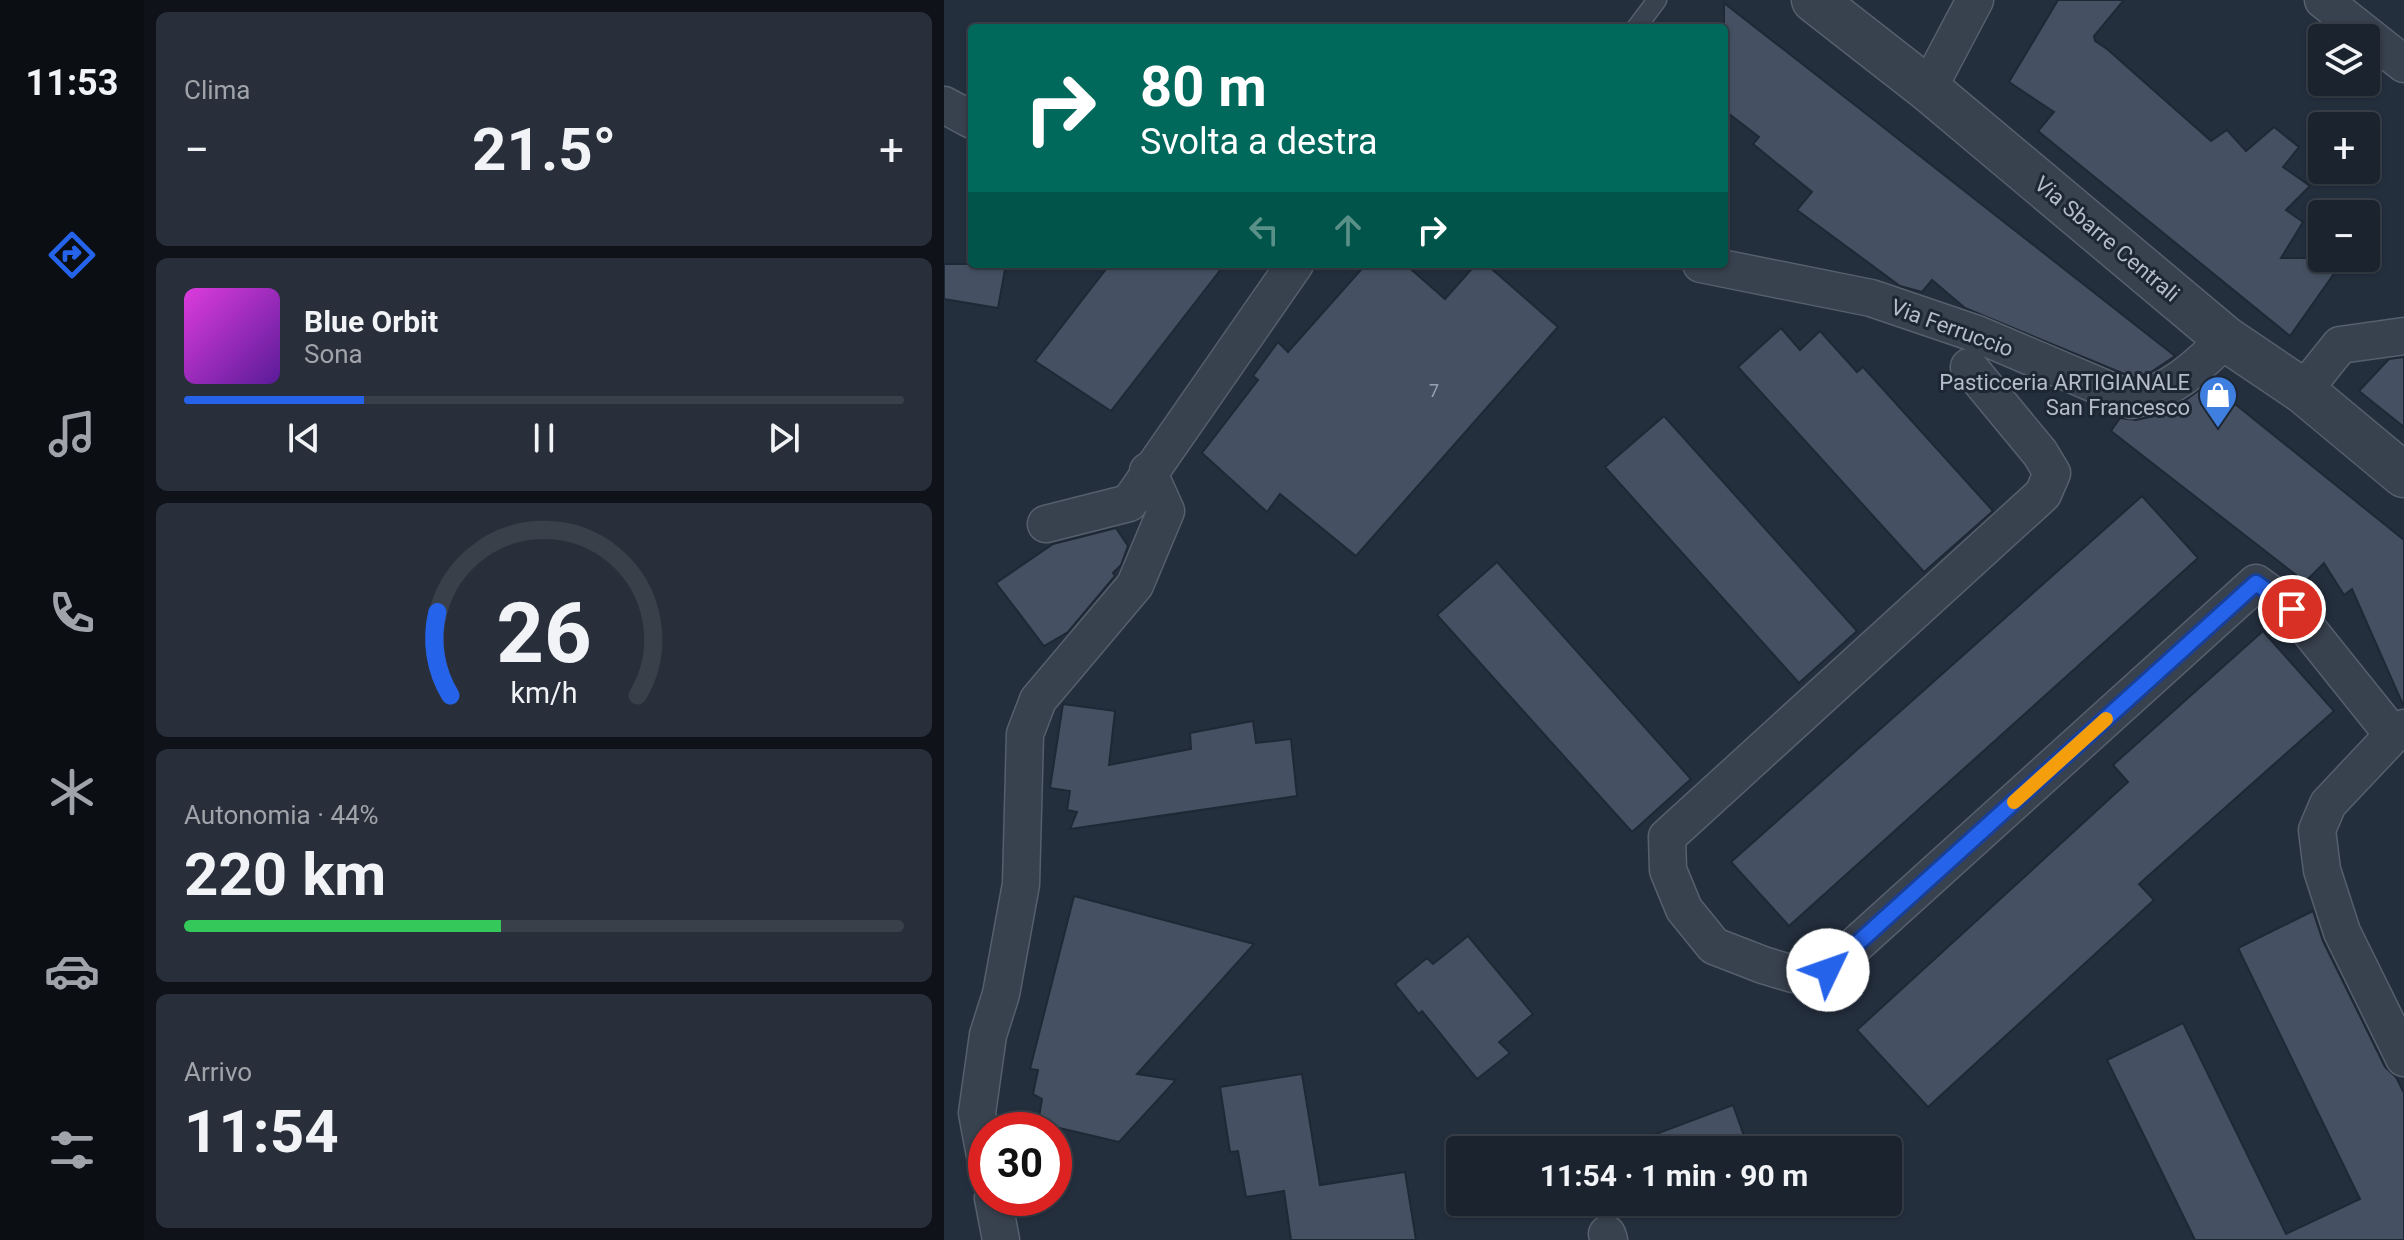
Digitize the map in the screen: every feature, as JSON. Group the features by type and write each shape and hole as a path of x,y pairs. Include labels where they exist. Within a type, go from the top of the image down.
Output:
{"street":[{"name":"Via Sbarre Centrali","path":"1814,0 1928,89 2226,339 2303,391 2404,475"},
{"path":"1928,89 1975,0"},
{"path":"2323,0 2404,64"},
{"path":"944,105 968,118"},
{"path":"1046,524 1129,503 1148,471 1292,268"},
{"name":"Via Ferruccio","path":"1721,268 1871,298 1977,334 2132,400 2151,396 2190,374 2226,339"},
{"path":"2303,391 2340,345 2404,336"},
{"path":"1969,367 2040,453 2052,473 2043,494 1667,837 1668,870 1684,909 1714,946 1793,974 1828,970 2256,583 2292,609 2399,731 2328,804 2317,830 2322,870 2342,932 2404,1058"},
{"path":"977,1112 988,1035 1001,994 1021,884 1025,734 1038,700 1135,585 1166,511 1148,471"},
{"path":"996,1216 1001,1240"}],"lane":[{"path":"1639,24 1657,0"}],"building":[{"path":"2058,0 2124,0 2094,36 2095,41 2211,141 2227,130 2246,151 2274,127 2299,147 2283,167 2310,186 2286,210 2303,222 2281,258 2308,258 2308,272 2335,272 2290,336 2038,131 2054,112 2009,82"},
{"path":"1724,3 2175,356 2151,372 2134,378 1965,308 1932,280 1922,292 1900,286 1797,210 1812,192 1753,144 1759,137 1728,113 1728,24 1724,24"},
{"path":"944,264 968,264 968,268 1005,268 998,308 944,299"},
{"path":"1107,268 1222,268 1111,411 1035,361"},
{"path":"1362,268 1410,268 1445,299 1472,268 1491,268 1558,327 1356,556 1280,494 1267,512 1202,453 1258,380 1253,376 1278,342 1288,352"},
{"path":"1781,328 1800,350 1820,331 1857,372 1863,367 1993,511 1924,572 1738,367"},
{"path":"2404,357 2404,427 2359,391 2389,359"},
{"path":"2209,383 2404,540 2404,707 2352,589 2344,595 2324,563 2305,582 2111,431 2120,418 2136,420 2154,416 2183,402"},
{"path":"1664,416 1857,631 1799,683 1605,467"},
{"path":"2142,496 2198,558 1789,926 1731,862"},
{"path":"1116,528 1128,546 1121,565 1113,573 1115,576 1068,632 1044,646 996,583 1053,544"},
{"path":"1497,562 1691,779 1632,832 1437,615"},
{"path":"2263,631 2334,711 2139,884 2154,900 1928,1107 1857,1030 2128,782 2113,765"},
{"path":"1063,704 1115,711 1109,765 1191,749 1190,733 1253,721 1256,743 1291,739 1297,796 1070,829 1077,812 1067,810 1070,791 1050,788"},
{"path":"1074,896 1254,944 1137,1074 1176,1080 1119,1142 1072,1131 1072,1112 1040,1112 1042,1099 1033,1094 1038,1070 1030,1069"},
{"path":"2313,911 2323,941 2385,1067 2396,1077 2404,1093 2404,1240 2195,1240 2107,1060 2183,1023 2286,1234 2360,1199 2238,948"},
{"path":"1468,936 1533,1014 1499,1042 1510,1053 1477,1079 1422,1011 1419,1014 1395,984 1427,958 1433,964"},
{"path":"1302,1074 1320,1185 1405,1172 1416,1240 1291,1240 1284,1191 1246,1197 1238,1151 1230,1152 1220,1087"},
{"path":"1733,1105 1744,1136 1651,1136"}],"slow traffic":[{"path":"2014,802 2106,719"}],"place":[{"name":"Pasticceria ARTIGIANALE San Francesco","path":"2218,429"}],"route":[{"path":"1828,970 2256,583 2292,609"}]}
